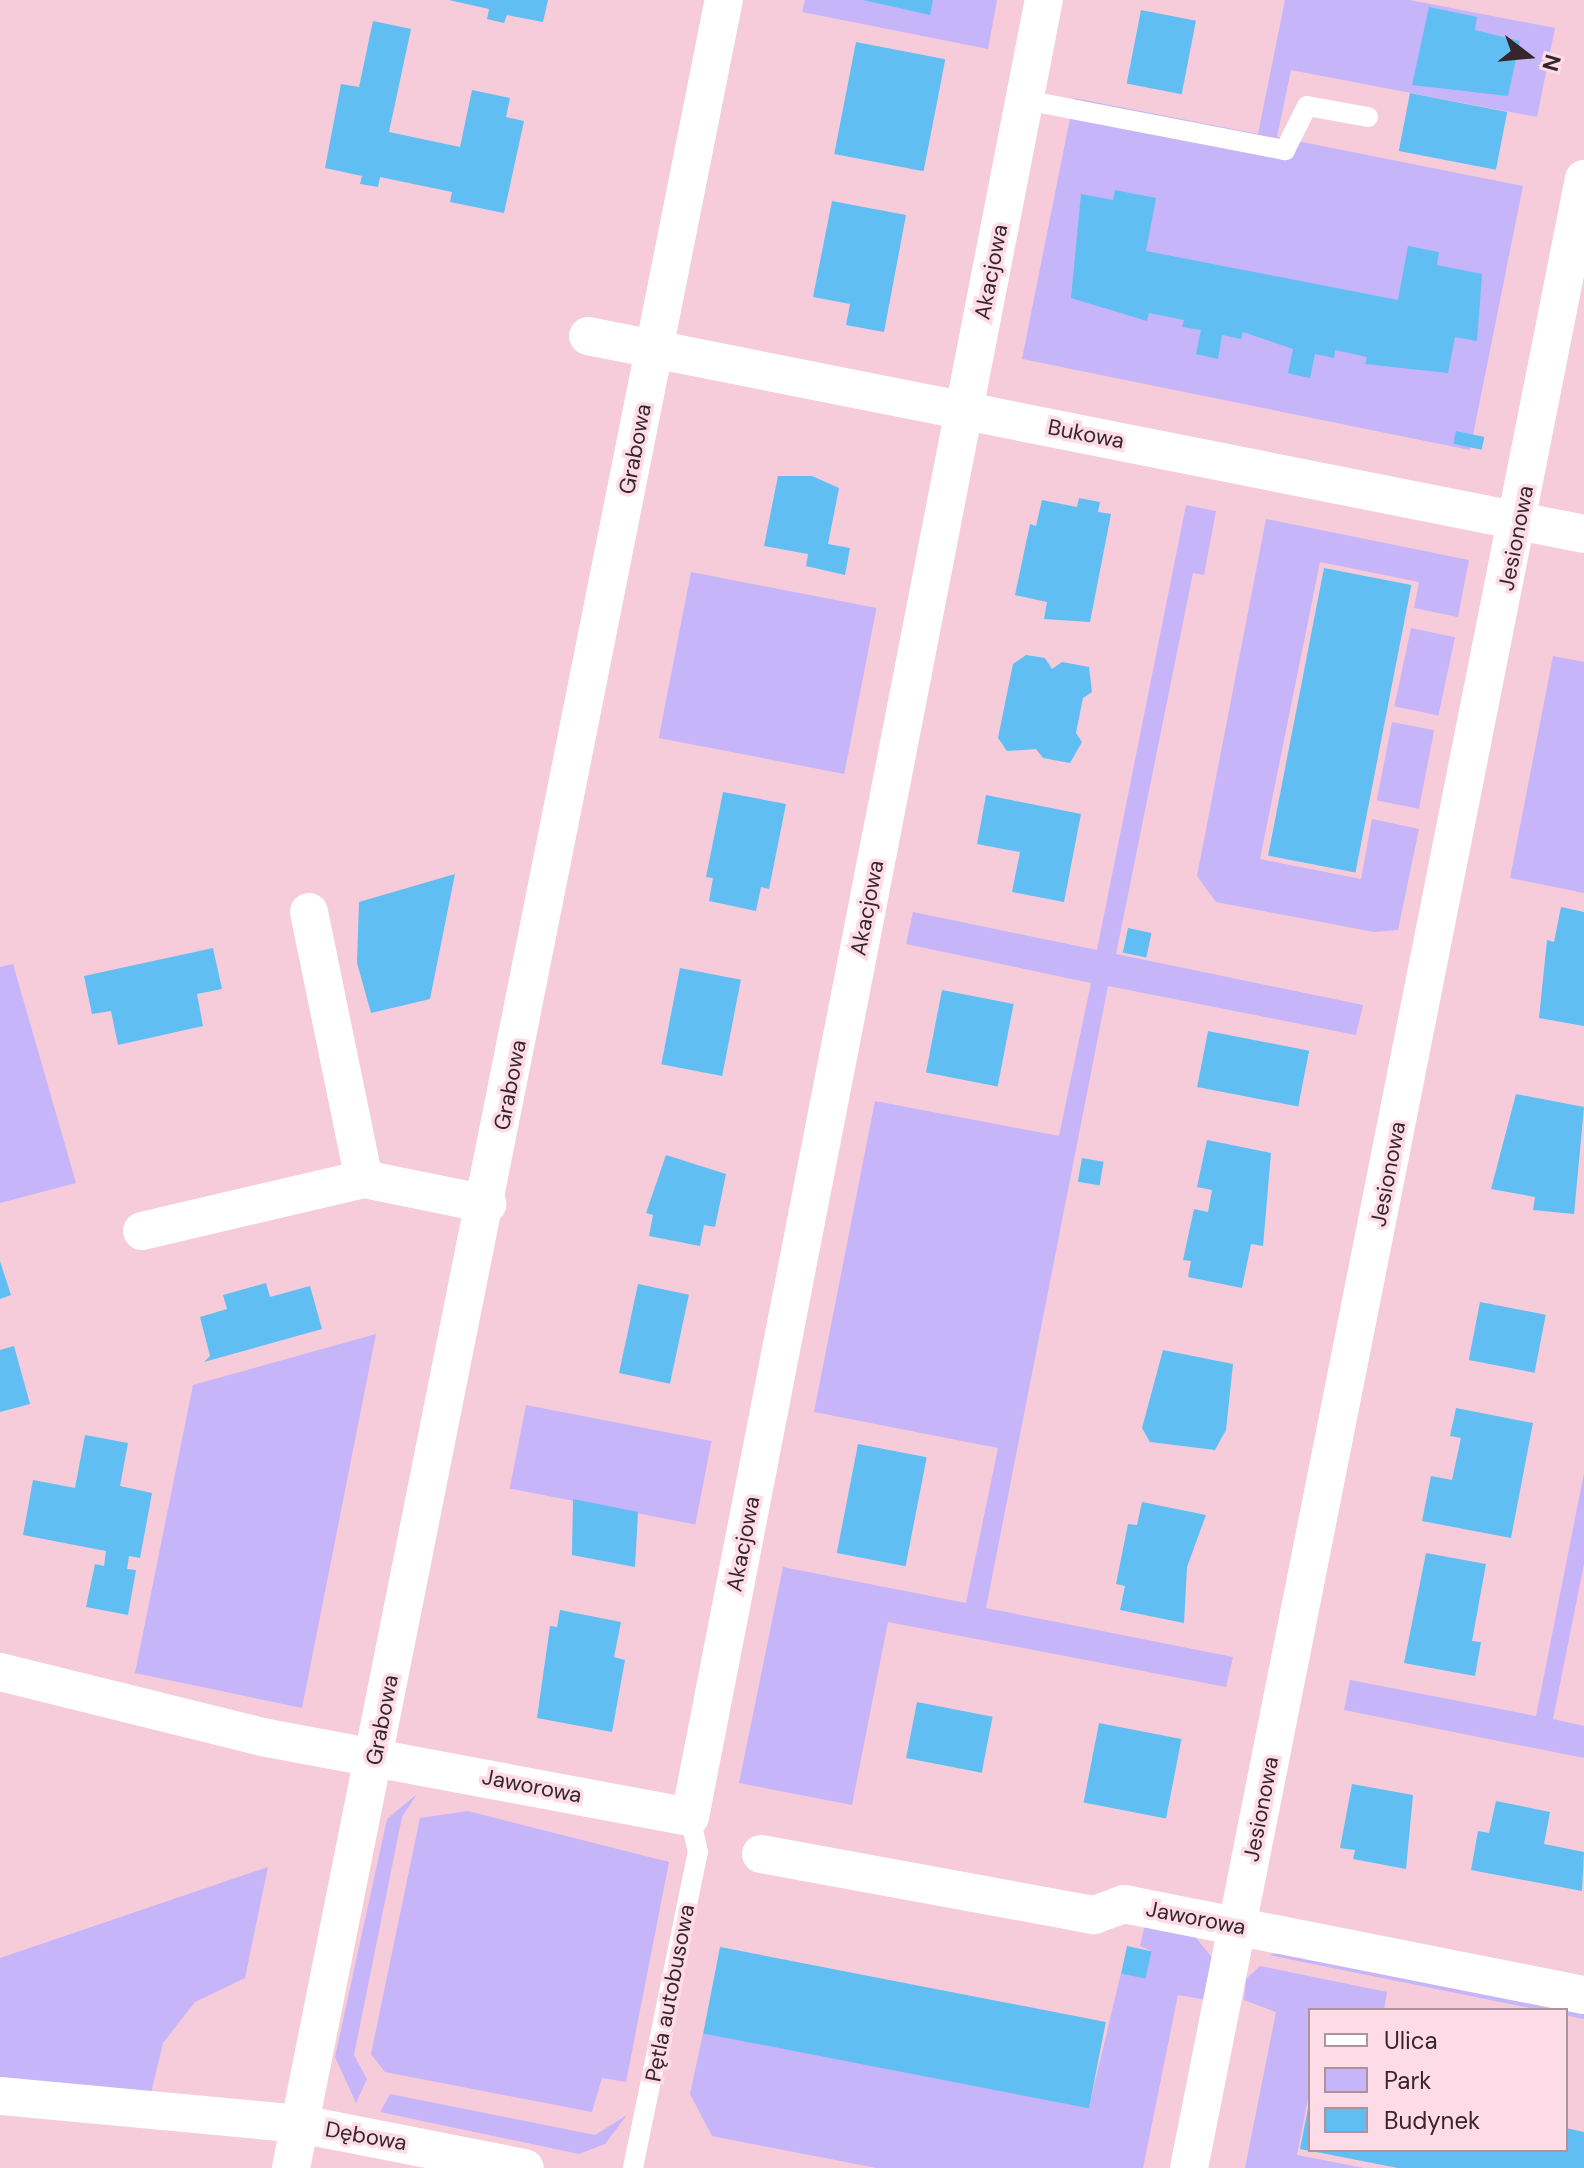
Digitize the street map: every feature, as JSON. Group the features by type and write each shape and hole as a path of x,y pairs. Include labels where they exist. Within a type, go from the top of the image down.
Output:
{"street":[{"name":"Grabowa","path":"291,2168 487,1204 724,0"},
{"name":"Akacjowa","path":"690,1817 1044,0"},
{"name":"Jesionowa","path":"1189,2168 1519,521 1584,179"},
{"name":"Bukowa","path":"588,336 1584,534"},
{"path":"309,912 364,1179"},
{"path":"142,1231 364,1179 487,1204"},
{"name":"Jaworowa","path":"0,1672 262,1737 375,1755 690,1817"},
{"name":"Jaworowa","path":"761,1854 1094,1915 1124,1904 1584,1995"},
{"name":"Dębowa","path":"0,2096 300,2124 525,2168"}],"lane":[{"path":"1025,100 1285,150 1307,106 1368,117"},
{"name":"Pętla autobusowa","path":"633,2168 698,1852 690,1817"}],"green space":[{"path":"805,0 997,0 988,49 802,12"},
{"path":"1285,0 1410,0 1555,28 1537,117 1291,70 1277,137 1523,186 1470,450 1022,359 1074,98 1258,134"},
{"path":"1186,505 1216,511 1204,575 1193,573 1116,954 1363,1005 1356,1035 1108,986 986,1608 1233,1657 1226,1687 888,1622 852,1805 739,1783 783,1567 966,1603 998,1448 814,1412 875,1101 1059,1136 1091,983 906,944 913,912 1097,950"},
{"path":"1266,519 1469,560 1458,617 1414,608 1419,582 1320,562 1260,859 1361,879 1372,819 1419,829 1398,930 1374,932 1216,902 1197,876"},
{"path":"691,572 877,608 844,774 659,738"},
{"path":"1411,628 1455,637 1438,716 1394,706"},
{"path":"1553,656 1584,662 1584,893 1510,878"},
{"path":"1392,722 1434,730 1419,809 1377,801"},
{"path":"13,964 76,1183 0,1203 0,967"},
{"path":"376,1334 302,1708 135,1673 193,1385"},
{"path":"526,1405 712,1441 695,1525 510,1488"},
{"path":"1584,1473 1584,1564 1553,1719 1584,1726 1584,1758 1344,1710 1350,1680 1536,1716"},
{"path":"417,1794 402,1817 354,2055 367,2079 356,2103 335,2057 387,1819"},
{"path":"468,1811 669,1862 626,2082 602,2078 592,2112 385,2072 371,2054 420,1818"},
{"path":"268,1867 245,1978 195,2002 163,2043 150,2097 0,2084 0,1958"},
{"path":"1145,1924 1193,1934 1213,1959 1207,2000 1178,1995 1143,2168 876,2168 712,2136 690,2094 703,2033 1089,2107 1121,1973 1146,1977 1151,1951 1140,1946"},
{"path":"1296,1948 1584,2008 1584,2019 1568,2016 1568,2008 1530,2008 1269,1955"},
{"path":"1260,1966 1387,1992 1384,2008 1308,2008 1308,2099 1297,2155 1364,2168 1245,2168 1276,2012 1244,2000 1246,1979"},
{"path":"390,2094 595,2135 627,2115 605,2144 579,2154 380,2112"}],"building":[{"path":"449,0 548,0 543,22 507,15 504,23 487,19 489,9"},
{"path":"863,0 933,0 930,15"},
{"path":"1429,7 1477,17 1475,30 1520,41 1508,96 1412,85"},
{"path":"1141,10 1196,21 1182,94 1127,84"},
{"path":"373,21 411,29 389,132 460,147 472,90 510,98 506,117 524,121 504,213 450,202 452,192 380,177 378,187 360,184 362,176 325,168 341,84 359,87"},
{"path":"856,42 945,59 924,171 834,154"},
{"path":"1410,93 1507,112 1496,170 1399,151"},
{"path":"1115,190 1156,198 1146,251 1398,300 1408,246 1439,252 1437,265 1482,274 1477,341 1455,337 1448,373 1365,364 1367,357 1335,350 1334,358 1315,354 1310,378 1300,376 1288,373 1293,349 1243,332 1241,339 1222,335 1218,359 1196,354 1201,330 1182,327 1184,320 1149,313 1147,321 1071,298 1081,194 1113,200"},
{"path":"832,201 906,215 884,332 846,325 850,304 813,297"},
{"path":"1456,431 1484,437 1482,450 1453,444"},
{"path":"778,476 812,476 839,488 828,544 850,548 845,575 806,566 808,554 764,546"},
{"path":"1079,498 1100,502 1098,512 1111,514 1090,622 1044,619 1047,602 1015,595 1030,524 1036,526 1042,500 1077,507"},
{"path":"1324,568 1411,585 1355,873 1268,856"},
{"path":"1026,655 1045,658 1052,669 1062,662 1089,667 1092,692 1083,698 1076,733 1082,742 1070,763 1043,758 1036,749 1007,751 998,738 1013,664"},
{"path":"723,792 786,804 769,889 761,887 756,911 709,901 713,878 706,877"},
{"path":"986,795 1081,814 1064,902 1012,892 1020,852 977,844"},
{"path":"455,874 430,999 371,1013 357,963 359,902"},
{"path":"1561,907 1584,912 1584,1026 1539,1018 1547,940 1554,942"},
{"path":"1128,928 1151,933 1146,957 1123,952"},
{"path":"213,948 222,989 197,994 203,1026 118,1045 111,1011 92,1014 84,976"},
{"path":"680,968 741,980 722,1076 661,1064"},
{"path":"942,990 1014,1004 998,1086 926,1072"},
{"path":"1208,1031 1309,1051 1298,1107 1197,1087"},
{"path":"1516,1094 1584,1107 1574,1214 1533,1210 1535,1197 1491,1189"},
{"path":"1207,1140 1271,1153 1263,1246 1251,1244 1242,1288 1188,1277 1191,1261 1183,1260 1194,1209 1208,1212 1212,1190 1197,1187"},
{"path":"666,1155 726,1174 715,1227 704,1225 700,1246 649,1236 653,1215 646,1213"},
{"path":"1082,1158 1104,1162 1099,1185 1078,1182"},
{"path":"0,1261 11,1295 0,1299"},
{"path":"266,1283 270,1297 310,1286 322,1329 204,1362 210,1356 200,1317 227,1309 223,1295"},
{"path":"638,1284 689,1295 670,1384 619,1373"},
{"path":"1480,1302 1546,1315 1535,1373 1469,1360"},
{"path":"14,1346 30,1404 0,1412 0,1350"},
{"path":"1163,1350 1233,1364 1226,1430 1215,1450 1150,1442 1142,1428"},
{"path":"1456,1408 1533,1423 1511,1538 1422,1521 1431,1476 1452,1480 1461,1438 1450,1436"},
{"path":"85,1435 128,1443 120,1486 152,1493 140,1558 129,1556 127,1569 136,1570 128,1615 86,1607 95,1564 104,1566 106,1551 23,1535 33,1480 75,1488"},
{"path":"858,1444 927,1457 906,1566 837,1553"},
{"path":"573,1499 638,1512 635,1567 572,1555"},
{"path":"1142,1502 1206,1515 1187,1567 1184,1623 1120,1610 1125,1586 1116,1584 1128,1524 1137,1525"},
{"path":"1426,1553 1486,1564 1472,1641 1481,1642 1475,1676 1404,1663"},
{"path":"560,1610 621,1622 614,1657 625,1660 612,1732 537,1718 550,1626 557,1627"},
{"path":"917,1702 993,1717 982,1773 906,1758"},
{"path":"1099,1723 1181,1739 1166,1819 1084,1803"},
{"path":"1352,1784 1413,1795 1406,1869 1353,1859 1355,1850 1340,1848"},
{"path":"1496,1801 1550,1812 1544,1844 1584,1852 1582,1891 1471,1870 1478,1831 1489,1833"},
{"path":"1127,1946 1151,1951 1146,1979 1121,1973"},
{"path":"720,1947 1106,2022 1089,2108 703,2033"},
{"path":"1308,2108 1308,2151 1300,2149"},
{"path":"1568,2128 1584,2132 1584,2168 1398,2168 1316,2152 1568,2152"}]}
